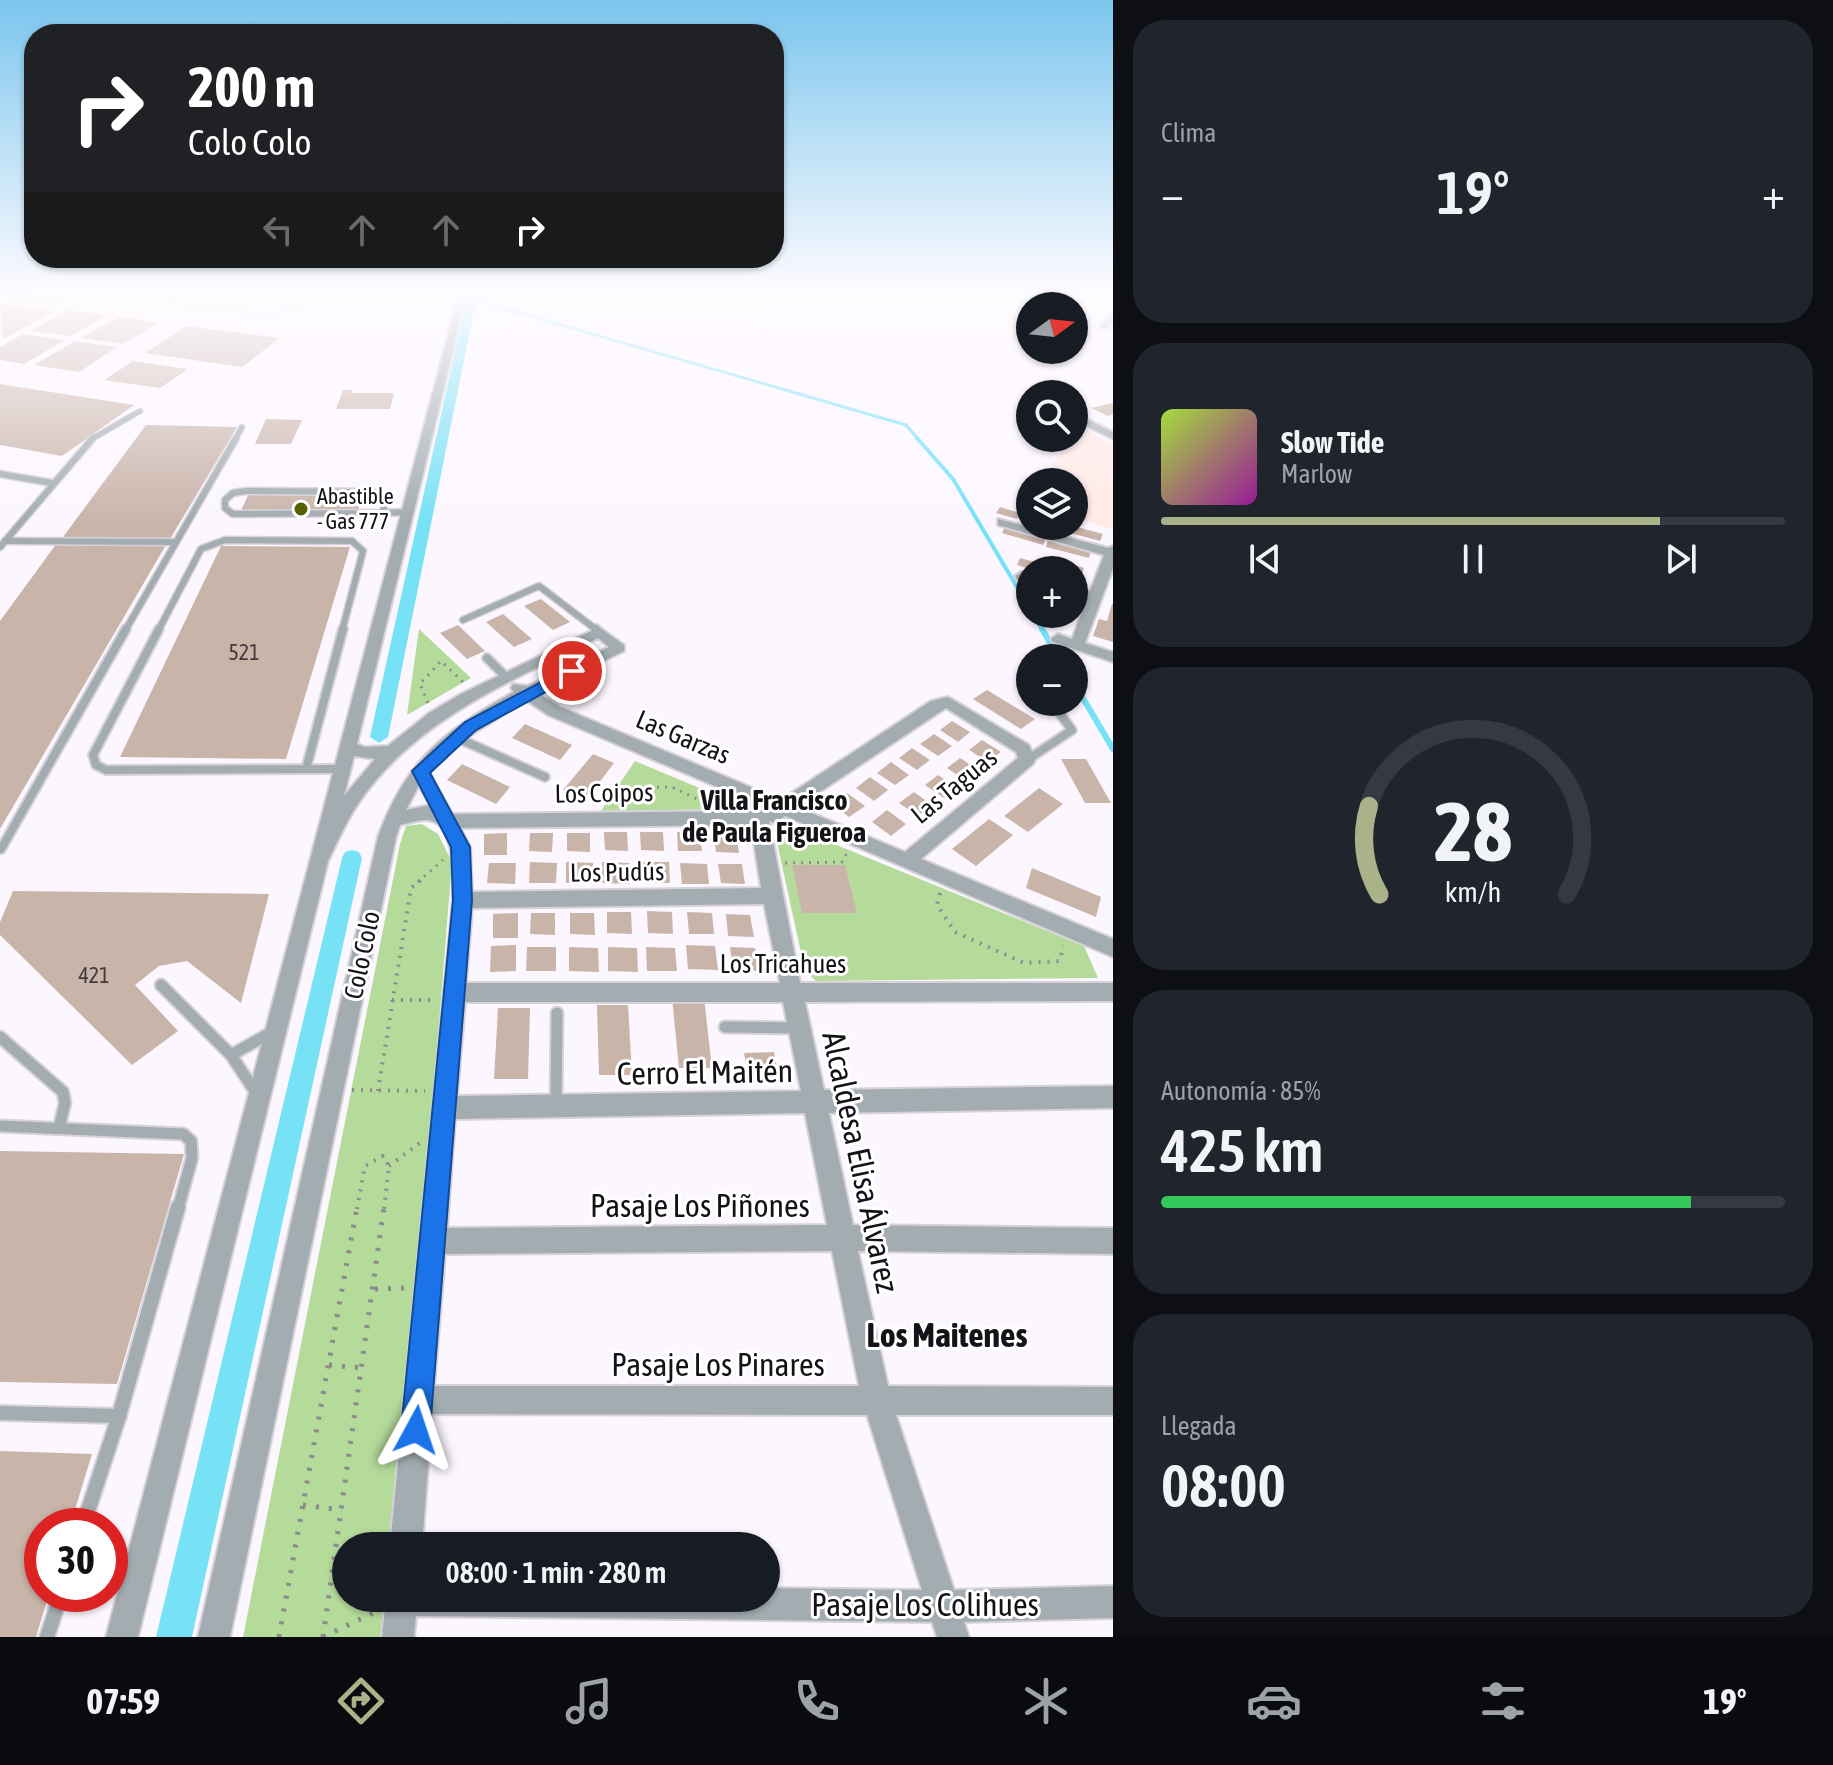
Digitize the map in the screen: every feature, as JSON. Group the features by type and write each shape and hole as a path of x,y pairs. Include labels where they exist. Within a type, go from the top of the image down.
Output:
{"street":[{"name":"Colo Colo","path":"122,1637 444,369"},
{"path":"1088,423 1113,436"},
{"path":"1002,522 1113,552 1109,572 1095,597 1077,644"},
{"path":"1088,595 1095,597"},
{"name":"Colo Colo","path":"214,1637 394,819 408,786 420,771 514,683 599,632 619,648 514,683 439,713 391,752 355,795 320,859"},
{"path":"1058,639 1074,644"},
{"path":"1088,649 1113,657"},
{"name":"Las Garzas","path":"514,683 554,711 1112,951"},
{"name":"Las Taguas","path":"780,809 942,702 955,705 1023,749 1027,760 928,840 907,861"},
{"path":"348,747 364,753 391,752"},
{"path":"407,1532 463,900 460,845 420,771"},
{"name":"Alcaldesa Elisa Álvarez","path":"756,798 791,992 876,1399 953,1637"},
{"path":"760,826 780,809"},
{"name":"Los Coipos","path":"394,819 431,812 449,821 617,818 760,826"},
{"name":"Los Pudús","path":"463,900 772,896"},
{"name":"Los Tricahues","path":"453,997 791,992 1113,992"},
{"name":"Cerro El Maitén","path":"443,1109 1113,1097"},
{"name":"Pasaje Los Piñones","path":"431,1241 841,1238 1113,1241"},
{"name":"Pasaje Los Pinares","path":"418,1400 1113,1401"},
{"name":"Pasaje Los Colihues","path":"780,1604 942,1606 1113,1602"},
{"path":"398,1637 401,1612"}],"lane":[{"path":"3,544 90,440 140,411"},
{"path":"1,849 242,427"},
{"path":"0,474 52,483"},
{"path":"383,513 385,500 373,492 246,491 233,493 225,500 225,508 233,514 383,513 408,512"},
{"path":"306,769 363,551 352,541 225,540 209,544 201,549 93,755 96,765 106,770 342,769"},
{"path":"3,544 175,542"},
{"path":"463,620 539,586 599,632"},
{"path":"487,658 514,683"},
{"path":"1027,760 1072,730 1063,716"},
{"path":"455,737 545,777"},
{"path":"161,985 231,1055 259,1098"},
{"path":"556,1106 557,1013"},
{"path":"725,1027 799,1028"},
{"path":"231,1055 277,1029"},
{"path":"0,1037 63,1092 65,1103 59,1128"},
{"path":"0,1126 183,1134 191,1141 192,1158 119,1416 89,1508"},
{"path":"0,1413 119,1416"},
{"path":"47,1637 55,1612"}],"path":[{"path":"430,707 420,684 441,661 467,686"},
{"path":"617,818 616,804 627,788 672,787 699,800 705,790"},
{"path":"378,1091 411,888 460,845"},
{"path":"777,863 842,862 847,853"},
{"path":"940,893 937,905 955,932 1024,963 1059,961 1064,946"},
{"path":"392,1000 453,997"},
{"path":"323,1637 375,1289 389,1166 443,1109 378,1091 332,1090"},
{"path":"279,1637 365,1166 383,1156 389,1166"},
{"path":"375,1289 428,1287"},
{"path":"329,1365 363,1368"},
{"path":"303,1505 342,1510"},
{"path":"323,1637 375,1612"}],"shaded area":[{"path":"1088,430 1113,444 1113,529 1088,522 1088,468 1051,468 1061,452 1088,452"}],"green space":[{"path":"419,629 471,678 407,715"},
{"path":"635,761 735,803 736,809 601,811"},
{"path":"780,822 1084,946 1098,978 816,981 805,971 774,829"},
{"path":"422,824 438,834 452,862 398,1532 332,1532 332,1612 391,1612 389,1637 243,1637 400,844 406,826"}],"building":[{"path":"120,369 187,369 160,388 104,380"},
{"path":"0,384 134,405 62,456 0,445"},
{"path":"343,390 352,390 351,393 394,393 390,409 336,409"},
{"path":"1113,403 1113,414 1108,416 1091,408"},
{"path":"266,419 302,420 291,444 255,444"},
{"path":"146,425 237,427 170,539 63,537"},
{"path":"249,493 363,493 358,511 241,511"},
{"path":"1000,507 1016,512 1016,519 996,513"},
{"path":"1005,527 1016,530 1016,537 1002,533"},
{"path":"1088,530 1103,534 1100,541 1088,538"},
{"path":"1026,540 1045,540 1043,545"},
{"path":"1048,540 1091,551 1089,558 1046,547"},
{"path":"57,543 166,545 0,829 0,621"},
{"path":"221,546 350,547 286,759 120,757"},
{"path":"541,599 570,622 553,630 524,606"},
{"path":"1112,604 1113,642 1093,636 1099,619 1107,621"},
{"path":"503,614 532,639 514,647 486,622"},
{"path":"458,625 485,651 467,659 440,633"},
{"path":"987,690 1016,708 1016,716 1035,719 1021,729 973,699"},
{"path":"952,721 970,732 958,742 940,730"},
{"path":"525,724 572,745 560,760 512,738"},
{"path":"934,734 952,746 938,756 920,744"},
{"path":"982,740 1001,752 988,762 969,750"},
{"path":"912,748 930,760 917,770 899,758"},
{"path":"593,754 614,763 586,800 563,790"},
{"path":"960,758 979,770 966,781 947,768"},
{"path":"1061,759 1086,759 1111,803 1085,803"},
{"path":"891,762 909,775 895,785 877,773"},
{"path":"462,764 510,787 496,804 447,780"},
{"path":"938,775 957,788 944,798 925,785"},
{"path":"870,777 888,790 874,801 856,788"},
{"path":"1039,788 1063,804 1028,832 1004,816"},
{"path":"914,792 932,805 918,816 899,803"},
{"path":"847,793 865,806 849,817 832,804"},
{"path":"887,810 906,824 891,836 872,822"},
{"path":"989,819 1013,835 976,866 952,849"},
{"path":"604,832 627,832 628,851 605,850"},
{"path":"640,832 663,832 664,851 641,850"},
{"path":"677,832 700,832 702,851 678,851"},
{"path":"507,833 507,855 484,855 484,834"},
{"path":"530,833 553,833 552,852 529,851"},
{"path":"567,833 590,833 590,852 567,851"},
{"path":"714,834 736,834 739,853 716,852"},
{"path":"530,862 557,863 556,883 529,883"},
{"path":"566,862 593,863 594,883 566,883"},
{"path":"602,862 629,863 630,884 602,883"},
{"path":"641,862 669,862 670,883 643,882"},
{"path":"489,863 516,863 515,884 487,883"},
{"path":"680,863 707,864 709,884 682,884"},
{"path":"718,864 742,864 745,884 721,883"},
{"path":"792,865 845,865 857,913 802,913"},
{"path":"1032,868 1101,897 1096,917 1026,888"},
{"path":"13,891 269,894 241,1003 187,961 159,966 135,985 178,1031 132,1065 0,935 0,922"},
{"path":"647,911 672,912 673,934 648,933"},
{"path":"607,912 631,912 632,934 607,933"},
{"path":"687,912 712,913 714,934 689,934"},
{"path":"518,913 518,938 493,938 493,914"},
{"path":"531,913 555,913 555,935 530,934"},
{"path":"570,913 594,913 595,935 570,934"},
{"path":"726,914 750,915 754,937 728,936"},
{"path":"516,945 516,971 490,972 491,946"},
{"path":"686,945 715,946 718,970 688,969"},
{"path":"527,947 556,947 556,971 526,971"},
{"path":"569,947 598,948 599,972 569,971"},
{"path":"608,947 637,948 638,972 608,971"},
{"path":"646,947 675,948 677,971 647,971"},
{"path":"730,947 755,948 759,971 733,970"},
{"path":"672,998 704,998 712,1068 679,1068"},
{"path":"597,1005 628,1005 632,1075 599,1075"},
{"path":"498,1008 530,1008 528,1079 494,1079"},
{"path":"774,1052 779,1077 749,1078 744,1053"},
{"path":"0,1151 184,1154 117,1384 0,1382"},
{"path":"0,1451 92,1454 76,1508 24,1508 24,1612 44,1612 36,1637 0,1637"}],"waterway":[{"path":"379,737 457,369"},
{"path":"715,369 906,425 919,440"},
{"path":"917,438 953,479 1016,585"},
{"path":"1042,629 1051,644"},
{"path":"1088,707 1113,749"},
{"path":"174,1637 352,858"}],"place":[{"name":"Abastible - Gas 777","path":"301,509"}],"district":[{"name":"Villa Francisco de Paula Figueroa","path":"774,816"},
{"name":"Los Maitenes","path":"947,1334"}],"route":[{"path":"416,1430 463,900 461,847 420,771 471,726 572,671"}]}
